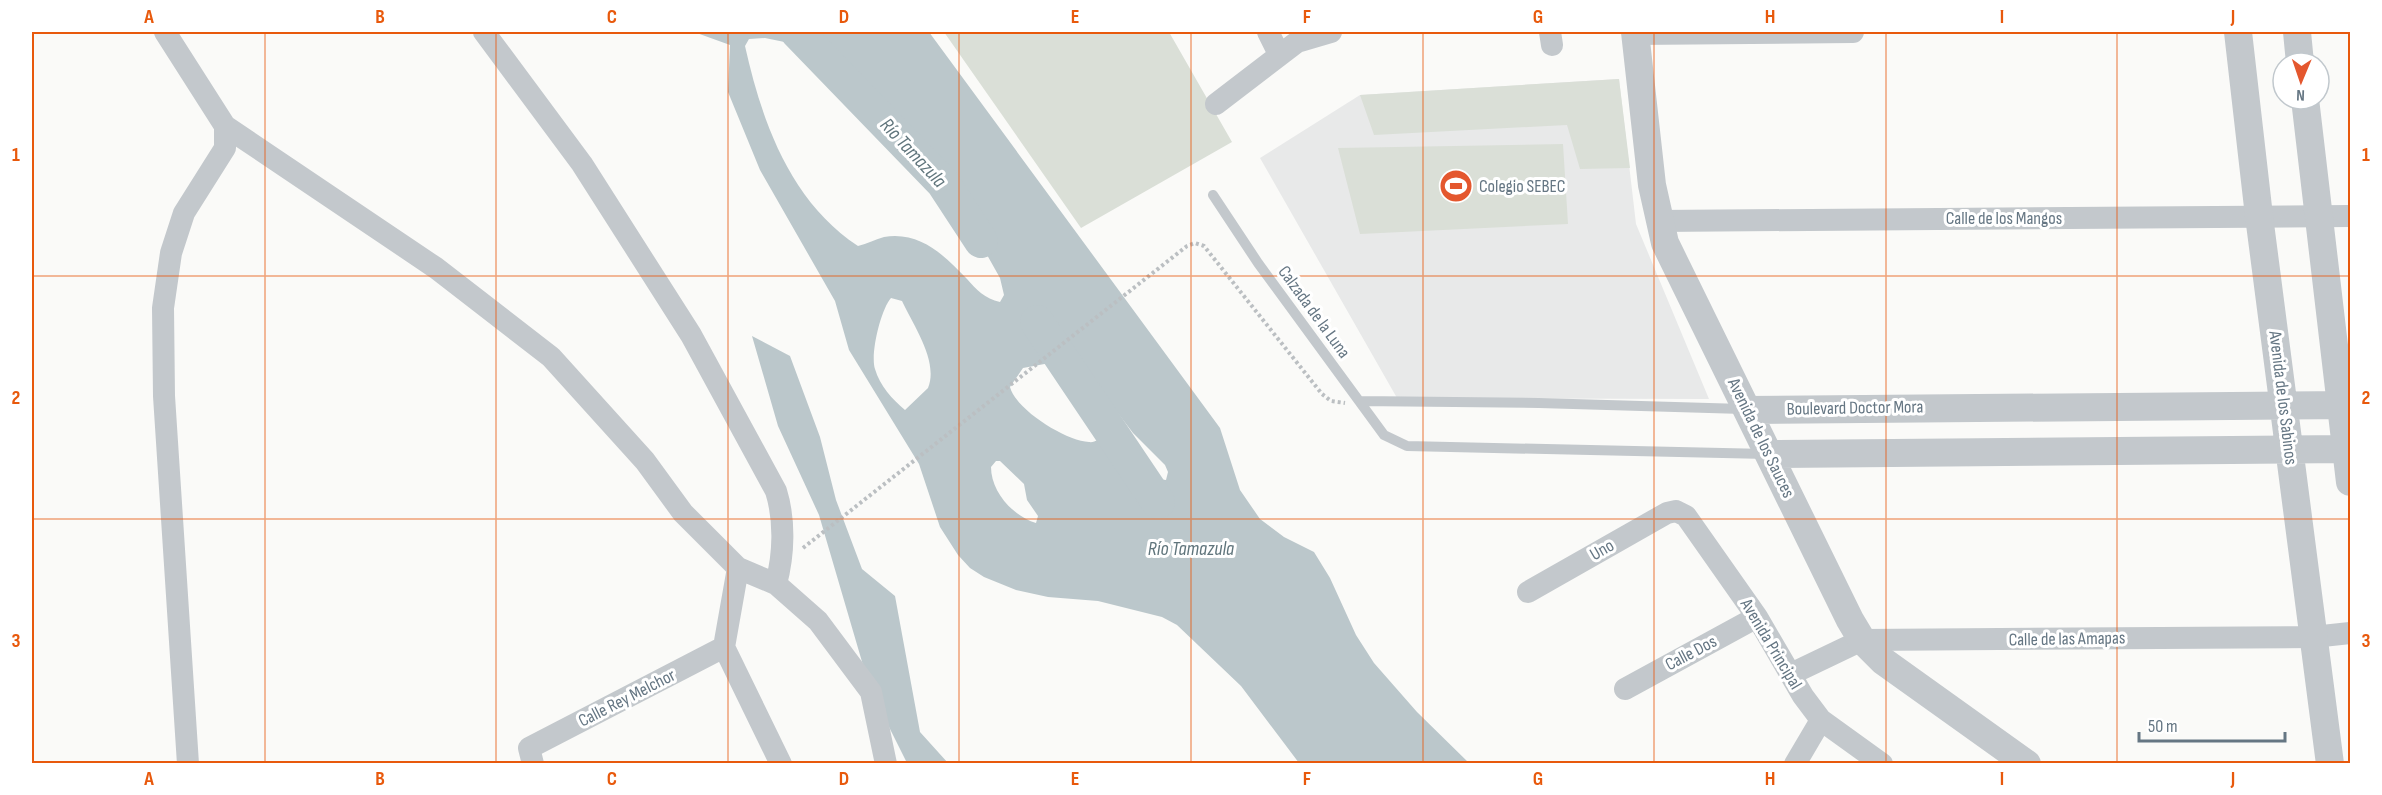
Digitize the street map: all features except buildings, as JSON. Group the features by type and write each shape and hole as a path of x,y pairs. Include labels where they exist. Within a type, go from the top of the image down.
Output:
{"street":[{"path":"165,32 225,126 436,268 551,357 645,461 683,513 738,568 776,584 818,621 871,692 886,764"},
{"path":"484,32 582,164 691,335 776,490 781,509 781,565 776,584"},
{"path":"1268,32 1279,54"},
{"path":"1216,104 1297,42 1331,32"},
{"path":"1635,33 1853,32"},
{"name":"Avenida de los Sabinos","path":"2238,32 2259,216 2330,764"},
{"path":"2297,32 2299,51"},
{"name":"Avenida de los Sauces","path":"1635,33 1658,221 1672,258 1850,620 1863,639 1904,677 2027,764"},
{"path":"2306,111 2318,216 2345,405 2350,482"},
{"path":"188,764 164,396 163,308 171,253 184,213 225,148 225,126"},
{"name":"Calle de los Mangos","path":"1658,221 2350,216"},
{"name":"Boulevard Doctor Mora","path":"1748,410 2345,405"},
{"path":"1770,454 2348,449"},
{"name":"Uno","path":"1528,592 1667,513 1676,511"},
{"name":"Avenida Principal","path":"1676,511 1686,516 1757,617 1803,696 1821,720 1882,764"},
{"path":"738,568 724,647 781,764"},
{"name":"Calle Dos","path":"1625,688 1757,617"},
{"name":"Calle de las Amapas","path":"1791,674 1863,639 2313,637 2350,633"},
{"name":"Calle Rey Melchor","path":"531,756 724,647"},
{"path":"1795,764 1821,720"}],"lane":[{"name":"Calzada de la Luna","path":"1213,195 1258,263 1359,402 1384,435 1395,443 1407,446 1770,454"},
{"name":"Boulevard Doctor Mora","path":"1359,402 1539,403 1748,410"}],"path":[{"path":"802,549 1187,246 1196,243 1204,246 1216,259 1322,394 1340,403 1359,402"}],"shaded area":[{"path":"944,32 1169,32 1232,142 1081,228"},
{"name":"Colegio SEBEC","path":"1619,79 1636,224 1709,399 1397,398 1260,158 1360,95"},
{"name":"Colegio SEBEC","path":"1619,79 1630,168 1580,169 1567,125 1374,135 1360,95"},
{"name":"Colegio SEBEC","path":"1563,144 1568,224 1360,234 1338,148"}],"water":[{"name":"Río Tamazula","path":"694,32 929,32 1220,428 1240,490 1260,519 1284,537 1314,552 1330,578 1356,635 1374,663 1417,712 1469,763 1299,763 1241,686 1177,625 1162,617 1098,601 1048,597 1016,590 984,577 970,568 958,555 940,527 919,464 849,350 835,301 760,170 728,92 730,45","holes":["765,38 804,46 841,60 915,144 933,170 945,180 1000,278 1004,295 1000,302 981,293 949,261 920,241 897,236 884,237 858,246 834,228 814,206 782,158 770,131 752,75 745,46 749,39","891,298 902,301 923,343 930,366 928,388 905,410 883,387 875,369 874,353 877,332","1066,360 1078,361 1133,433 1165,465 1168,472 1166,480 1158,479 1119,454 1106,438 1091,442 1079,440 1043,423 1022,405 1010,387 1023,368","996,461 1000,461 1024,484 1027,500 1038,516 1036,523 1019,515 1005,502 995,485 991,467"]},
{"path":"752,336 790,356 820,437 836,500 862,569 895,596 920,732 948,763 907,763 870,689 819,515 778,426"}],"waterway":[{"name":"Río Tamazula","path":"797,32 943,183 981,241"},
{"name":"Río Tamazula","path":"1037,322 1158,502"}],"place":[{"name":"Colegio SEBEC","path":"1456,186"}]}
